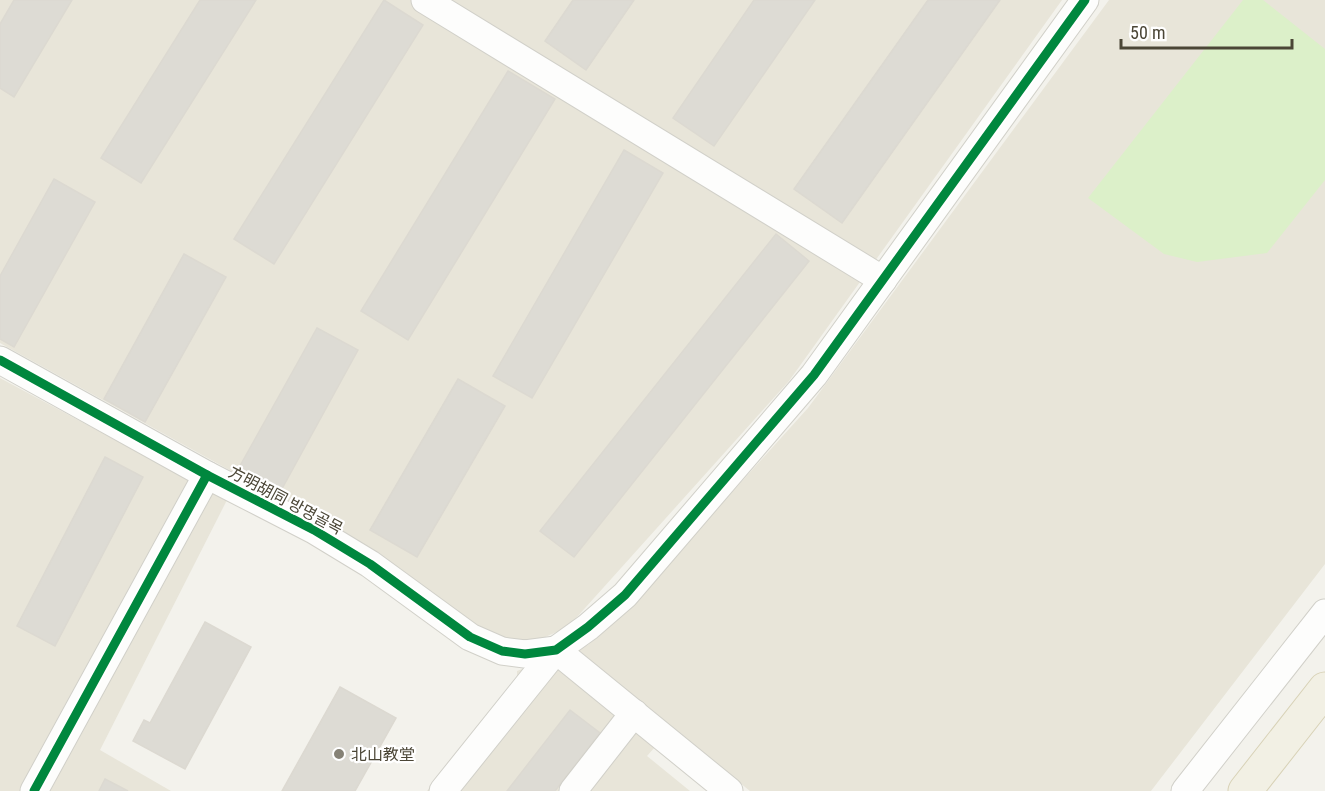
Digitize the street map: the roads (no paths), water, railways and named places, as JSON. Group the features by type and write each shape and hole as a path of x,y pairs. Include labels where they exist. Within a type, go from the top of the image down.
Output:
{"main road":[{"path":"1245,791 1325,689"}],"street":[{"path":"425,0 883,280"},
{"path":"443,791 556,650 588,627 625,595 814,375 1085,0"},
{"name":"方明胡同 방명골목","path":"0,360 207,475 323,535 370,564 470,637 502,651 514,653 556,650"},
{"path":"34,791 207,475"},
{"path":"1185,791 1325,613"},
{"path":"556,650 729,791"},
{"path":"573,791 634,713"}],"place":[{"name":"北山教堂","path":"339,754"}]}
